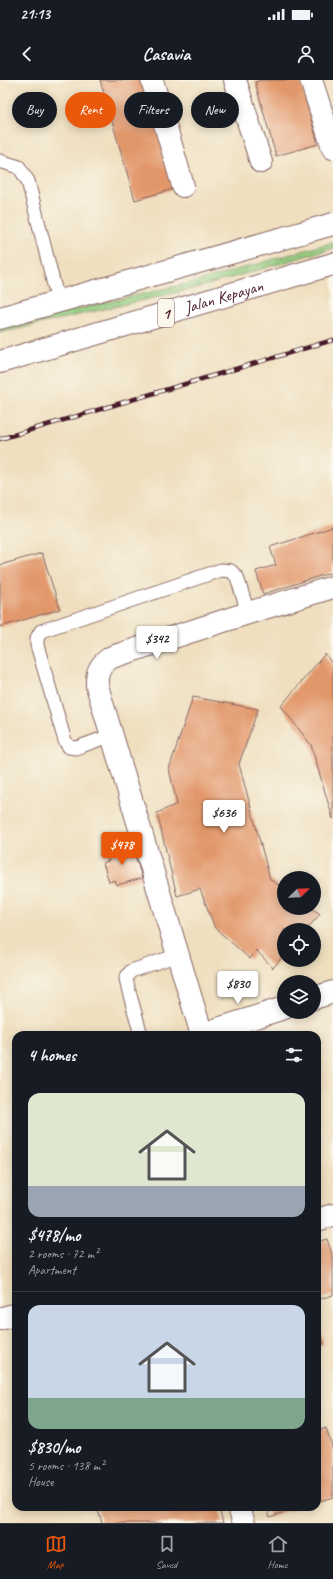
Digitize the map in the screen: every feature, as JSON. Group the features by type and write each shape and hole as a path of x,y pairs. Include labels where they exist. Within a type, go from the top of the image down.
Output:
{"main road":[{"path":"152,80 183,186"},
{"path":"235,80 261,162"},
{"path":"312,80 332,143"},
{"name":"1","path":"0,318 333,224"},
{"name":"Jalan Kepayan","path":"0,362 333,264"},
{"path":"201,1031 112,735 97,680 100,667 112,657 248,612 333,587"},
{"path":"321,996 333,992"},
{"path":"214,1031 277,1010"},
{"path":"321,1219 333,1215"},
{"path":"0,1319 12,1315"},
{"path":"240,1511 244,1523"}],"lane":[{"path":"0,161 19,167 28,181 58,301"},
{"path":"112,735 76,748 69,747 65,740 37,645 37,638 41,631 222,570 231,570 237,577 248,612"},
{"path":"140,1031 126,978 131,971 178,955"}],"green space":[{"path":"333,242 333,248 200,287 0,333 0,327 199,281"}],"building":[{"path":"100,80 143,80 146,92 124,92 124,128 157,128 174,189 135,200 114,128 116,128 116,92 104,92"},
{"path":"262,80 300,80 318,144 276,156 255,82"},
{"path":"333,527 333,572 263,594 256,571 276,565 270,547"},
{"path":"42,553 60,609 0,627 0,565"},
{"path":"325,654 333,665 333,819 311,745 281,706"},
{"path":"193,697 258,709 239,764 270,879 277,884 277,915 319,915 312,923 277,923 277,963 273,968 256,950 250,959 215,928 200,889 177,896 157,813 177,804 169,769"},
{"path":"132,846 142,878 117,885 115,880 109,882 103,863 109,861 106,854"},
{"path":"327,1239 333,1257 333,1295 321,1299 321,1241"},
{"path":"321,1335 324,1344 321,1345"},
{"path":"326,1428 333,1449 333,1497 321,1501 321,1430"},
{"path":"98,1511 220,1511 223,1523 102,1523"},
{"path":"268,1511 288,1511 270,1517"}],"railway":[{"path":"0,439 333,340"}]}
